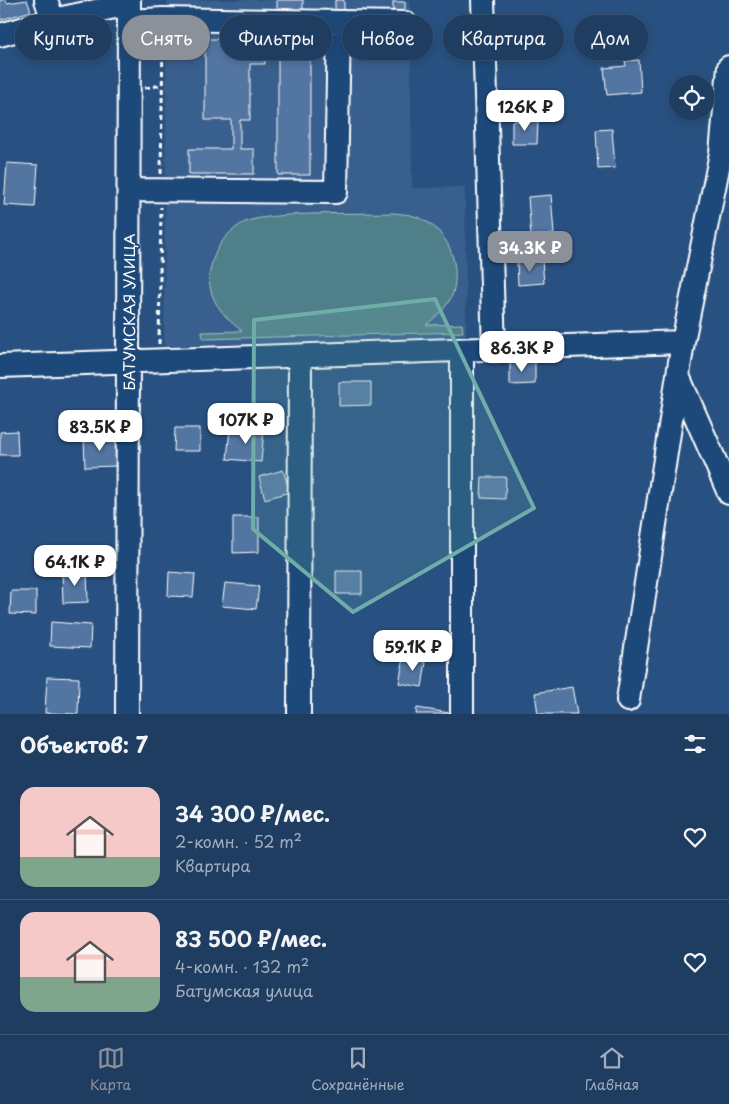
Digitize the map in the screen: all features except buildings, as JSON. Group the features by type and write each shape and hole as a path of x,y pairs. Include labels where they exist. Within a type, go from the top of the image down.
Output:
{"street":[{"path":"483,0 494,350"},
{"path":"0,35 50,10 129,8 163,19 342,22"},
{"name":"БАТУМСКАЯ УЛИЦА","path":"127,714 131,190 129,8"},
{"path":"131,190 336,192 339,22"},
{"path":"628,700 683,342 721,153 727,112 729,67"},
{"path":"0,366 130,363 683,342"},
{"path":"462,351 462,714"},
{"path":"298,714 300,357"},
{"path":"678,376 729,493"}],"highlighted area":[{"path":"435,299 534,508 353,612 253,529 254,320"}],"shaded area":[{"path":"167,0 410,0 410,15 342,15 342,60 411,60 412,188 465,187 466,338 164,346 166,60 210,60 210,15 167,15"}],"green space":[{"path":"394,213 414,216 428,222 437,229 450,248 455,270 453,293 445,307 426,325 462,324 463,332 203,339 202,332 242,331 217,306 209,281 217,249 225,237 236,227 255,219 293,215"}]}
